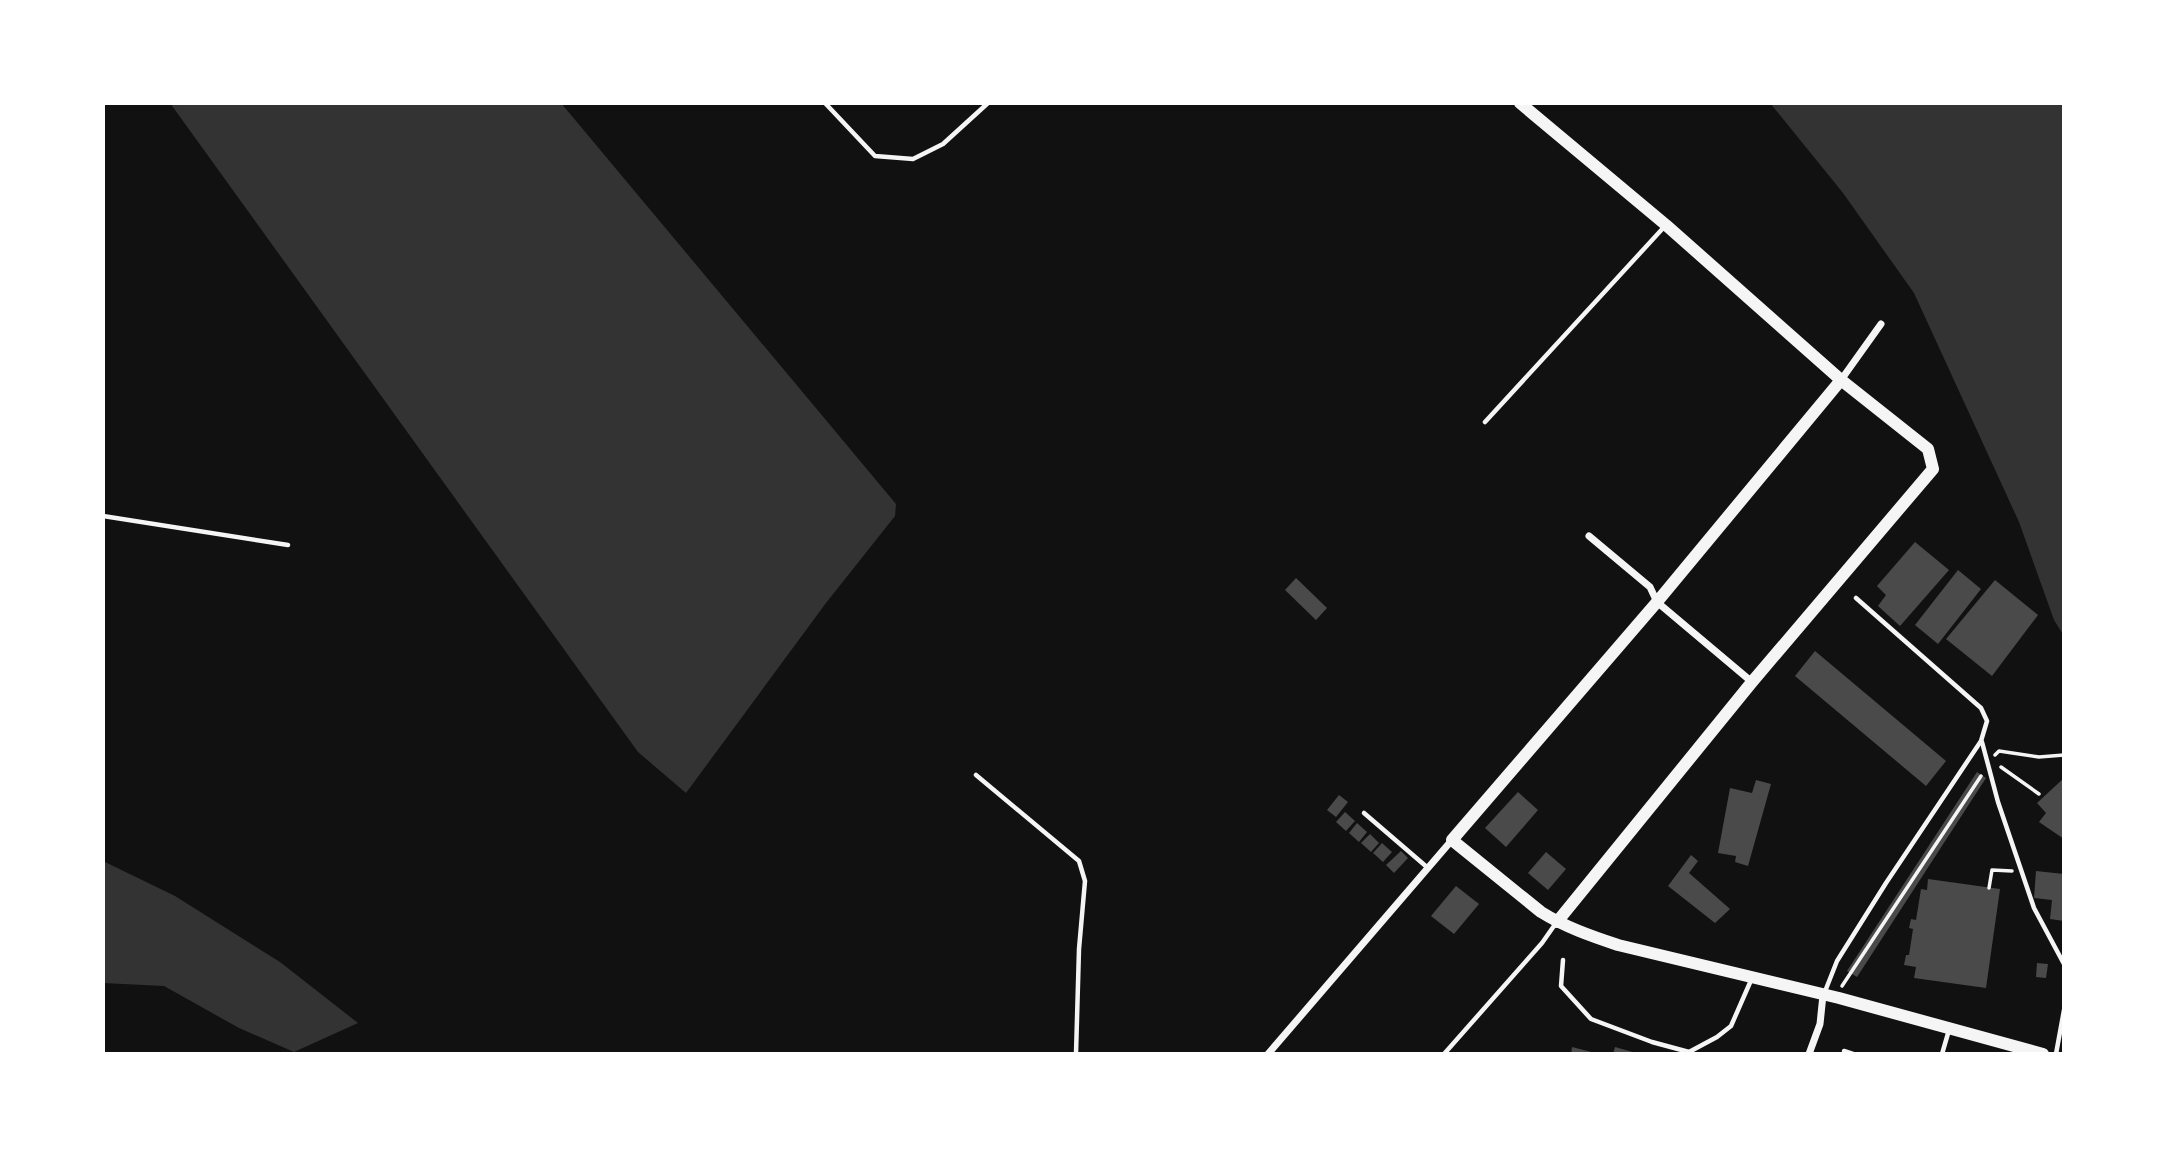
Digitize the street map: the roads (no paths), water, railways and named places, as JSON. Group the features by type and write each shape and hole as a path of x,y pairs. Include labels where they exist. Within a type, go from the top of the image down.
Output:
{"main road":[{"path":"1520,103 1666,225 1841,380 1928,449 1933,469 1752,681 1557,922"},
{"path":"1841,380 1657,602 1452,840 1541,912 1557,922 1619,945 1839,998 2043,1054"}],"street":[{"path":"1841,380 1881,324"},
{"path":"1589,536 1650,587 1657,602 1752,681"},
{"path":"1268,1054 1452,840"},
{"path":"1809,1054 1820,1024 1824,995"}],"lane":[{"path":"825,103 875,156 913,159 943,145 988,103"},
{"path":"1485,422 1666,225"},
{"path":"103,516 288,545"},
{"path":"1824,995 1837,961 1982,741 1987,721 1981,708 1856,598"},
{"path":"1982,741 2034,908 2064,964"},
{"path":"976,775 1079,860 1085,881 1079,949 1076,1054"},
{"path":"1364,813 1428,868"},
{"path":"1444,1054 1542,943 1557,922"},
{"path":"1563,960 1561,986 1591,1019 1652,1042 1689,1052 1731,1026 1753,977"},
{"path":"2056,1054 2064,1010"},
{"path":"1942,1054 1949,1029"},
{"path":"1844,1051 1853,1054"}]}
